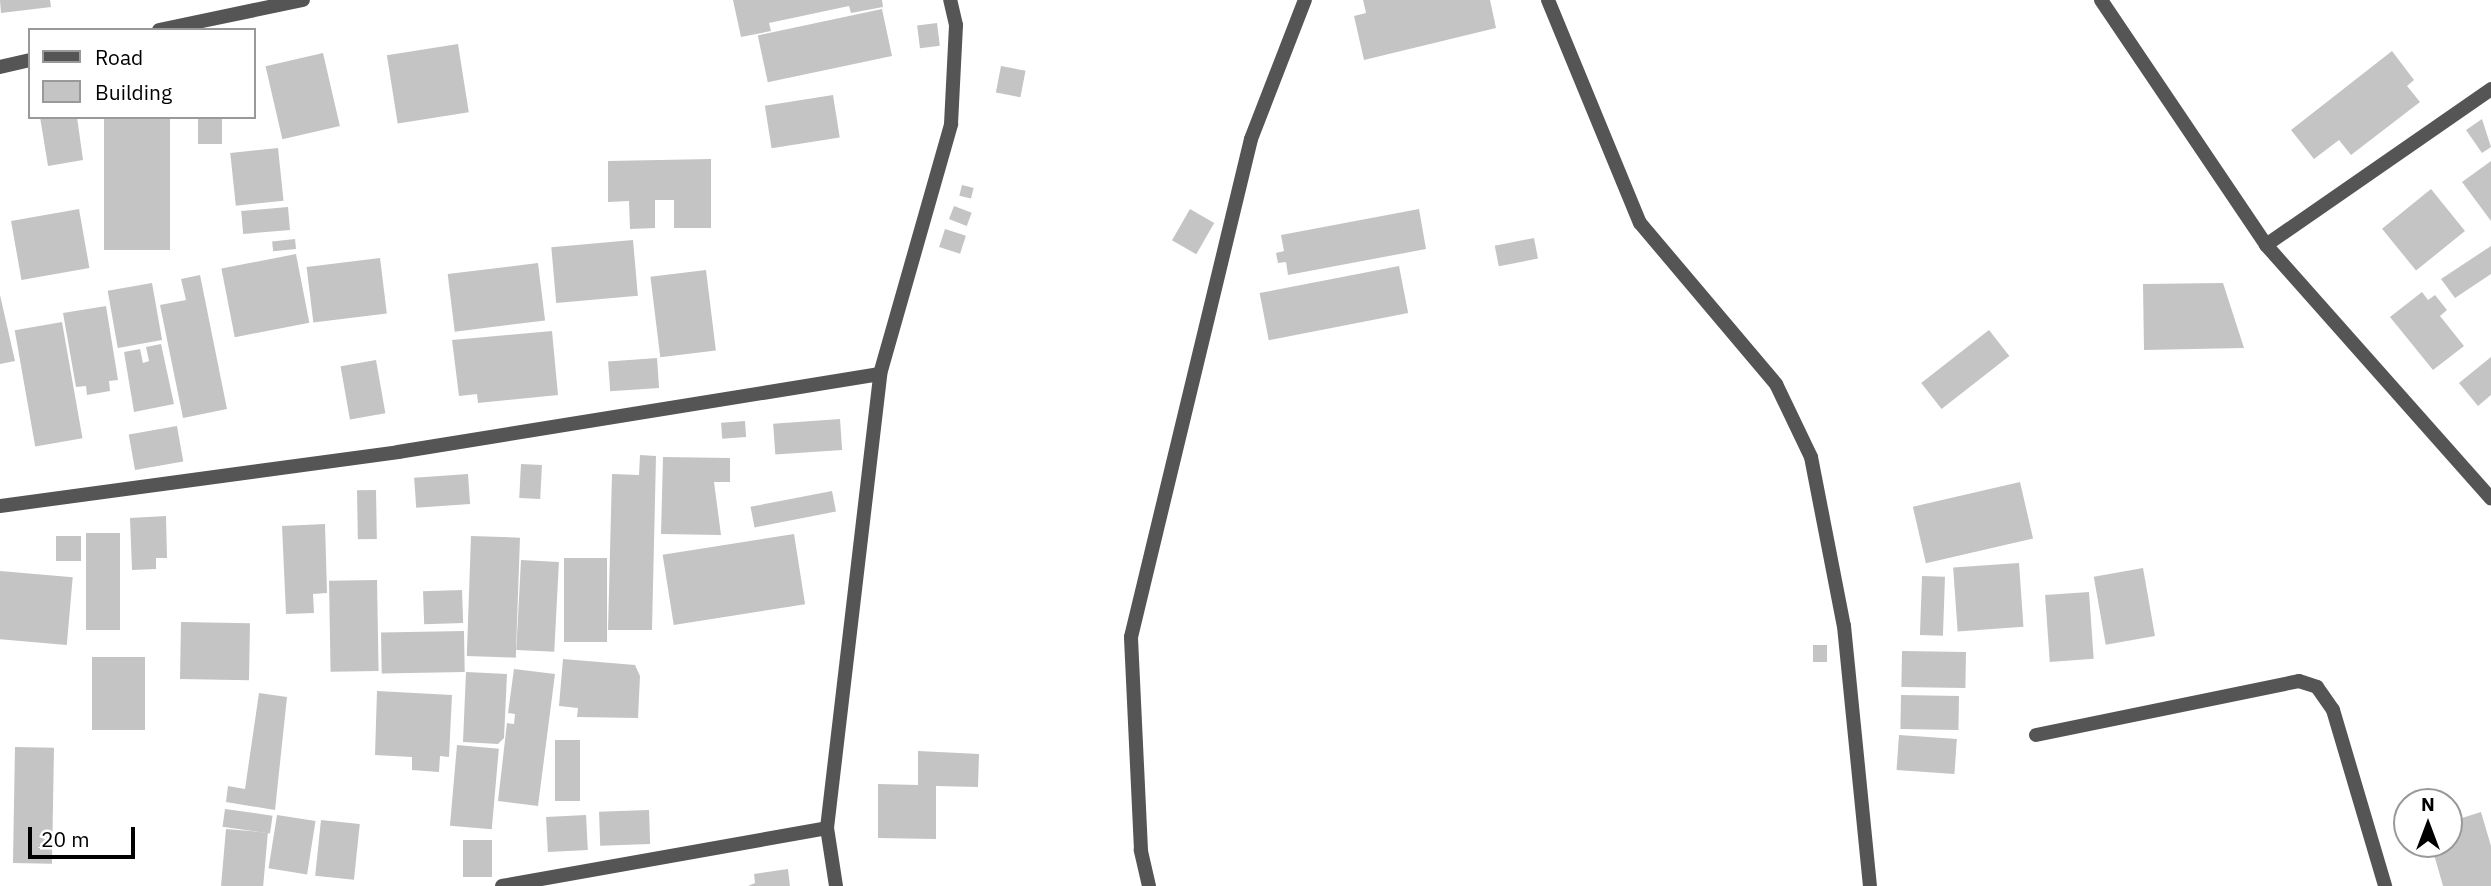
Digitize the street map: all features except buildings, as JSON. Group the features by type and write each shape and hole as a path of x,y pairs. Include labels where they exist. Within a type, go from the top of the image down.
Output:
{"street":[{"path":"169,28 303,0"},
{"path":"836,886 827,828 880,374 951,124 956,25 950,0"},
{"path":"1149,886 1140,850 1130,637 1251,139 1305,0"},
{"path":"1548,0 1640,223 1776,384 1811,457 1844,626 1870,886"},
{"path":"2101,0 2266,245 2491,498"},
{"path":"0,67 28,60"},
{"path":"2266,245 2491,89"},
{"path":"0,506 398,452 880,374"},
{"path":"2036,735 2299,681 2317,687 2333,710 2385,886"},
{"path":"502,886 827,828"}]}
